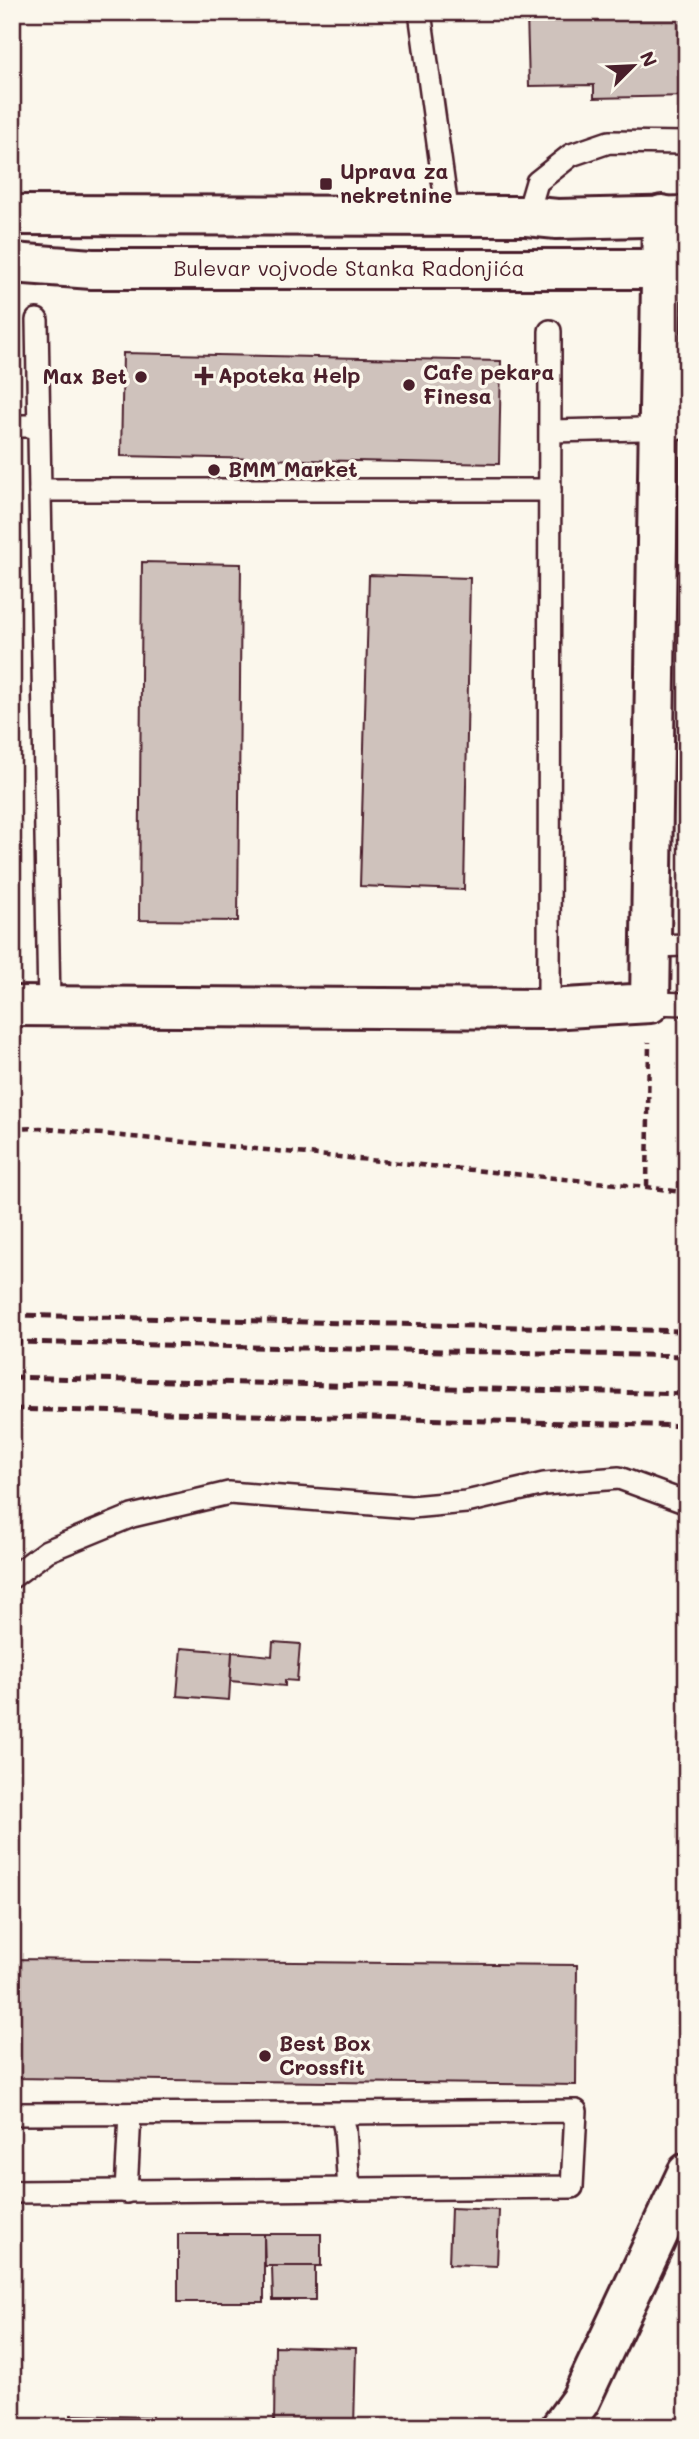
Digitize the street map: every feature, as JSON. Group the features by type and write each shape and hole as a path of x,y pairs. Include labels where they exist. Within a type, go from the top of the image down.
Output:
{"street":[{"path":"12,215 527,216 557,219 674,216 668,1004 549,1009 31,1006"},
{"name":"Bulevar vojvode Stanka Radonjića","path":"12,263 92,269 673,269"},
{"path":"572,2418 687,2173"}],"lane":[{"path":"420,12 448,216"},
{"path":"527,216 537,183 571,155 608,142 687,143"},
{"path":"31,1006 40,490 37,320"},
{"path":"549,1009 551,331"},
{"path":"12,426 39,426"},
{"path":"551,430 673,428"},
{"path":"40,490 550,490"},
{"path":"12,1577 47,1551 132,1516 229,1493 411,1507 466,1502 544,1484 619,1478 687,1503"},
{"path":"12,2114 576,2110 572,2187 12,2192"},
{"path":"341,2113 345,2129 349,2190"},
{"path":"126,2192 131,2114"}],"path":[{"path":"647,1187 646,1104 668,1004"},
{"path":"12,1129 40,1128 687,1193"}],"building":[{"path":"687,12 687,96 594,98 594,85 529,86 527,13"},
{"path":"123,353 501,361 499,464 121,456"},
{"path":"142,562 241,564 238,921 139,920"},
{"path":"369,575 470,578 464,890 360,886"},
{"path":"273,1642 300,1644 297,1681 285,1680 285,1686 230,1681 232,1652 272,1656"},
{"path":"181,1648 232,1652 229,1700 177,1696"},
{"path":"12,1959 577,1965 576,2085 12,2078"},
{"path":"451,2208 499,2210 497,2266 449,2264"},
{"path":"178,2234 264,2234 264,2302 178,2302"},
{"path":"264,2234 321,2234 321,2266 265,2266"},
{"path":"272,2266 315,2266 315,2300 273,2300"},
{"path":"275,2346 356,2348 354,2427 274,2427"},
{"path":"71,2415 152,2417 152,2427 71,2427"}],"railway":[{"path":"12,1315 687,1331"},
{"path":"12,1342 687,1356"},
{"path":"12,1377 687,1394"},
{"path":"12,1409 687,1426"}],"place":[{"name":"Uprava za nekretnine","path":"326,184"},
{"name":"Apoteka Help","path":"204,376"},
{"name":"Max Bet","path":"141,377"},
{"name":"Cafe pekara Finesa","path":"409,385"},
{"name":"BMM Market","path":"214,470"},
{"name":"Best Box Crossfit","path":"265,2056"}]}
